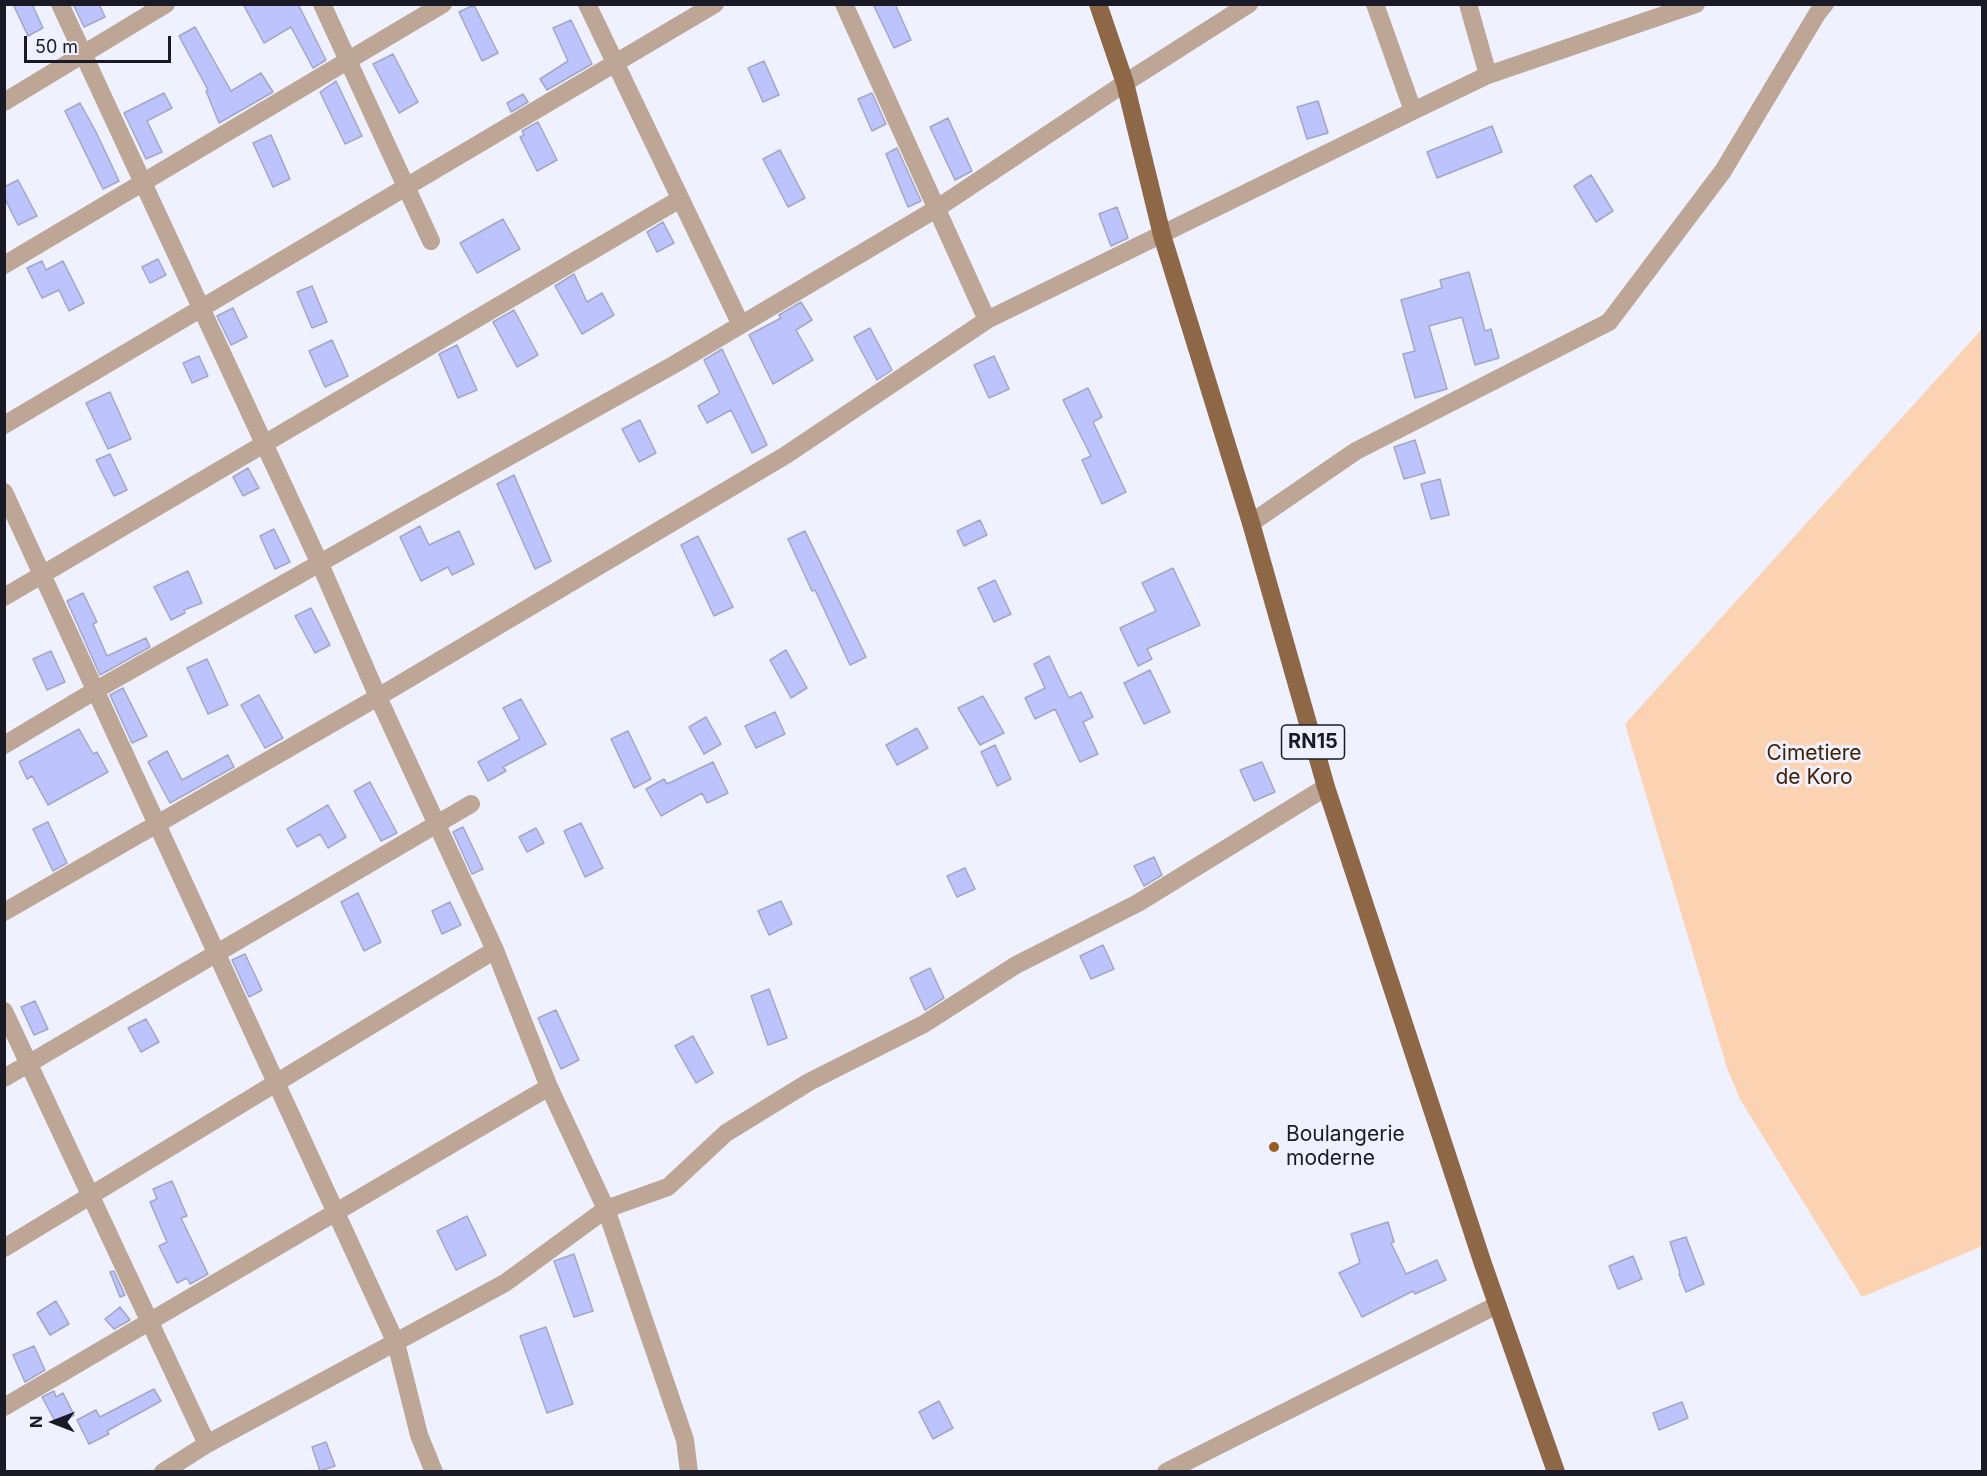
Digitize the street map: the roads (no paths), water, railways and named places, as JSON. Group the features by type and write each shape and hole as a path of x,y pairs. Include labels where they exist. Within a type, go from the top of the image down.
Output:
{"main road":[{"name":"RN15","path":"1098,4 1125,83 1162,235 1251,523 1326,787 1497,1305 1556,1472"}],"street":[{"path":"60,4 438,824 495,950 549,1087 606,1209 685,1440 689,1472"},
{"path":"4,102 166,4"},
{"path":"322,4 431,241"},
{"path":"4,266 443,4"},
{"path":"588,4 615,65 741,325"},
{"path":"4,425 715,4"},
{"path":"843,4 987,320"},
{"path":"4,745 96,690 675,364 936,209 1125,83 1249,4"},
{"path":"1375,4 1413,111"},
{"path":"1468,4 1488,75"},
{"path":"4,912 378,697 786,455 987,320 1488,75 1696,4"},
{"path":"1251,523 1356,451 1609,322 1723,171 1825,4"},
{"path":"4,597 680,199"},
{"path":"4,492 396,1343 419,1435 434,1472"},
{"path":"163,1472 207,1444 505,1283 606,1209 668,1187 726,1133 809,1082 924,1024 1016,965 1138,903 1326,787"},
{"path":"4,1078 471,804"},
{"path":"4,1248 495,950"},
{"path":"4,1011 207,1444"},
{"path":"4,1407 549,1087"},
{"path":"1166,1472 1497,1305"}],"place":[{"name":"Boulangerie moderne","path":"1274,1147"}],"park label":[{"name":"Cimetiere de Koro","path":"1814,766"}]}
